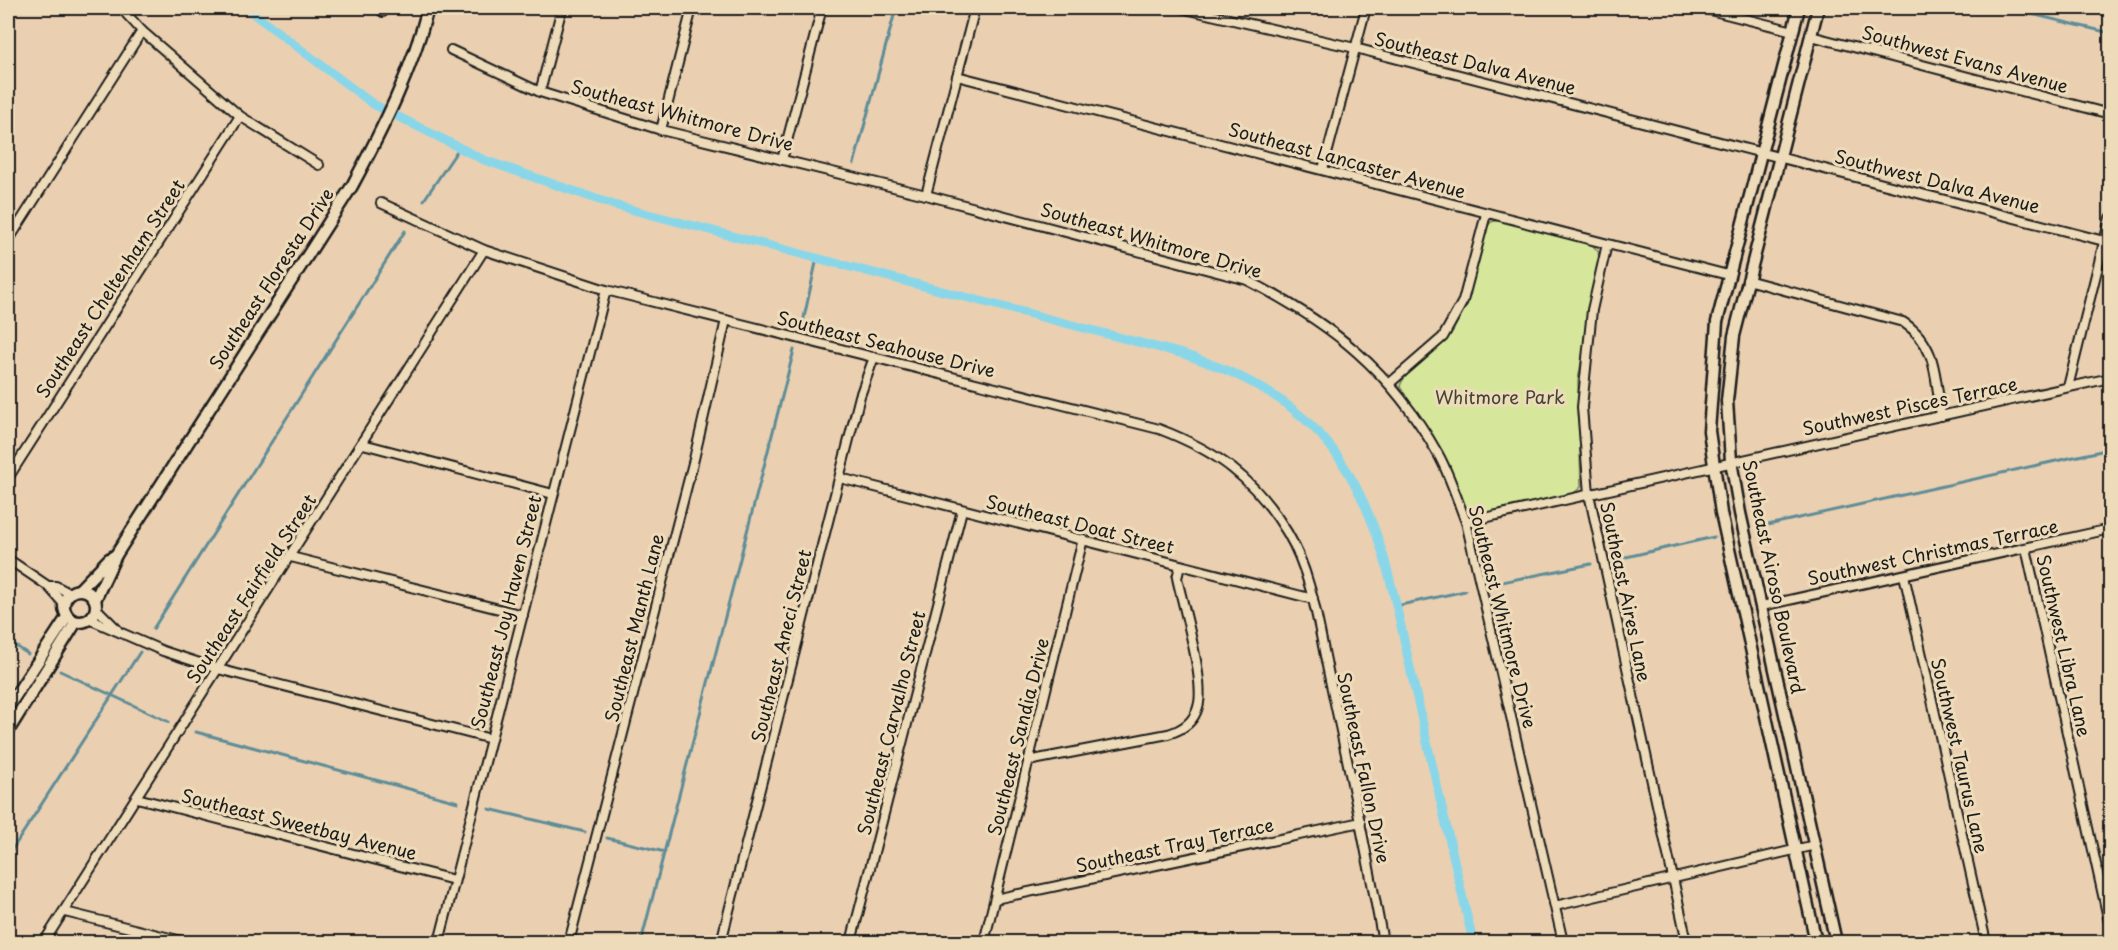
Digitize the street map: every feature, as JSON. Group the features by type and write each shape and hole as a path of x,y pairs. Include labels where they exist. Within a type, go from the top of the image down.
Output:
{"main road":[{"name":"Southeast Floresta Drive","path":"96,604 116,555 352,186 379,135 417,51 428,8"},
{"name":"Southeast Airoso Boulevard","path":"1799,8 1717,322 1709,431 1756,671 1816,942"},
{"name":"Southeast Airoso Boulevard","path":"1818,8 1747,280 1730,365 1727,401 1731,461 1740,513 1836,942"},
{"name":"Southeast Floresta Drive","path":"75,591 116,555"},
{"path":"75,591 90,592 96,604 89,619 72,620 63,603 75,591"},
{"path":"8,707 72,620"},
{"path":"8,731 72,620"},
{"path":"1756,671 1775,667"}],"street":[{"path":"121,8 141,31 240,116 318,165"},
{"path":"540,92 562,8"},
{"path":"661,130 693,8"},
{"path":"782,160 822,8"},
{"path":"926,195 975,8"},
{"name":"Southeast Dalva Avenue","path":"1181,8 1355,48 1761,153"},
{"path":"1323,169 1366,8"},
{"path":"1701,8 1793,31"},
{"path":"8,241 141,31"},
{"name":"Southwest Evans Avenue","path":"1811,36 2110,114"},
{"name":"Southeast Whitmore Drive","path":"451,50 540,92 661,130 926,195 1247,280 1289,302 1352,345 1390,383 1439,456 1466,522 1563,942"},
{"name":"Southeast Lancaster Avenue","path":"957,76 1728,275"},
{"name":"Southeast Cheltenham Street","path":"8,478 240,116"},
{"name":"Southwest Dalva Avenue","path":"1761,153 2104,241"},
{"name":"Southeast Seahouse Drive","path":"381,203 484,250 606,290 1159,429 1216,454 1259,492 1275,514 1298,555 1312,599"},
{"path":"1390,383 1443,337 1463,302 1486,214"},
{"path":"2068,387 2110,218"},
{"name":"Southeast Aires Lane","path":"1607,244 1592,310 1582,407 1589,494 1687,942"},
{"name":"Southeast Fairfield Street","path":"44,942 363,444 484,250"},
{"path":"1747,280 1903,322 1917,332 1932,353 1941,416"},
{"name":"Southeast Joy Haven Street","path":"439,942 606,290"},
{"name":"Southeast Manth Lane","path":"569,942 699,438 726,320"},
{"name":"Southeast Aneci Street","path":"721,942 860,396 874,357"},
{"name":"Southwest Pisces Terrace","path":"1466,522 2110,378"},
{"path":"363,444 553,494"},
{"name":"Southeast Doat Street","path":"840,478 1312,599"},
{"name":"Southeast Carvalho Street","path":"851,942 962,510"},
{"name":"Southwest Christmas Terrace","path":"1762,606 2110,530"},
{"name":"Southeast Sandia Drive","path":"984,942 1083,539"},
{"name":"Southwest Libra Lane","path":"2026,548 2110,927"},
{"path":"291,557 523,615"},
{"path":"8,560 48,586 63,603"},
{"path":"1028,760 1175,732 1188,723 1198,709 1200,689 1177,578 1180,566"},
{"name":"Southwest Taurus Lane","path":"1904,575 1986,942"},
{"path":"48,586 75,591"},
{"name":"Southeast Fallon Drive","path":"1312,599 1361,822 1383,942"},
{"path":"96,604 117,629 163,651 218,669 490,739"},
{"path":"89,619 108,629 117,629"},
{"name":"Southeast Sweetbay Avenue","path":"137,798 454,880"},
{"name":"Southeast Tray Terrace","path":"995,898 1361,822"},
{"path":"1555,906 1815,845"},
{"path":"65,912 186,942"}],"green space":[{"name":"Whitmore Park","path":"1499,220 1591,244 1598,251 1599,258 1578,381 1581,487 1574,493 1479,514 1467,509 1461,501 1437,443 1400,387 1407,374 1445,342 1450,335 1463,309 1487,227 1491,222"}],"waterway":[{"path":"246,8 373,104 484,160 614,205 1183,354 1229,371 1291,408 1326,441 1341,461 1356,486 1378,539 1394,596 1473,942"},
{"path":"854,164 896,8"},
{"path":"2006,8 2110,33"},
{"path":"424,200 459,148"},
{"path":"153,629 405,231"},
{"path":"802,327 817,258"},
{"path":"641,942 794,350"},
{"path":"1759,527 2110,449"},
{"path":"1613,560 1714,537"},
{"path":"1492,584 1591,564"},
{"path":"1396,606 1465,591"},
{"path":"8,641 28,654"},
{"path":"8,856 140,652"},
{"path":"60,671 169,722"},
{"path":"196,732 458,802"},
{"path":"489,809 585,832"},
{"path":"607,838 665,852"}]}
